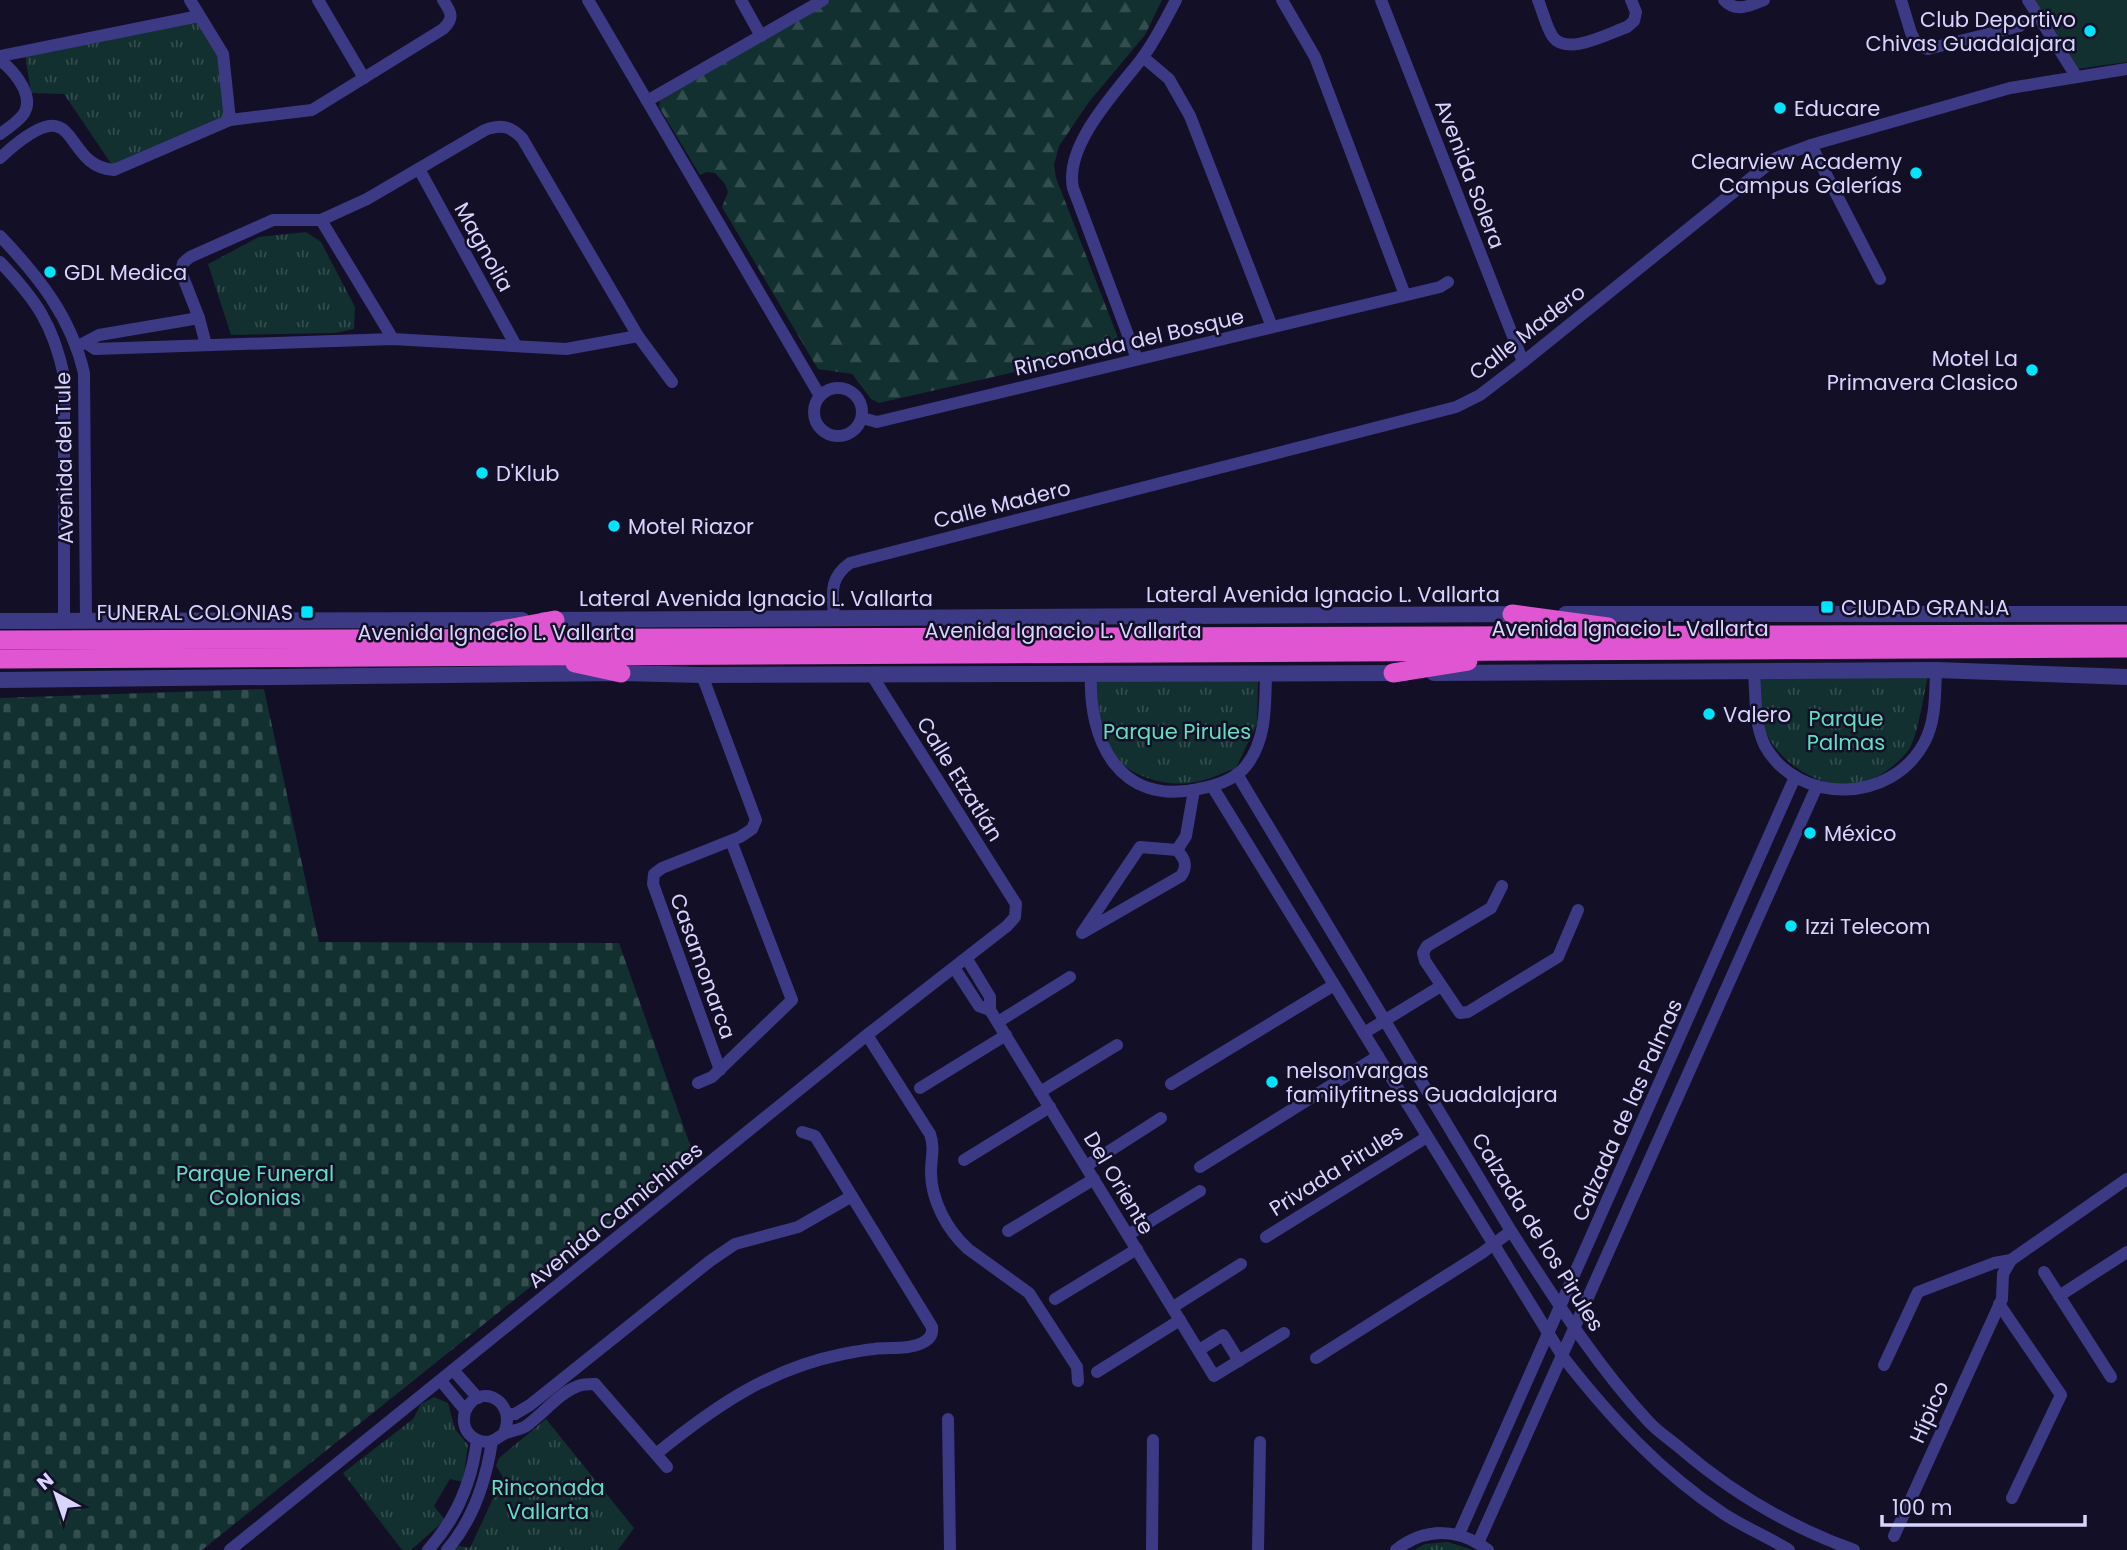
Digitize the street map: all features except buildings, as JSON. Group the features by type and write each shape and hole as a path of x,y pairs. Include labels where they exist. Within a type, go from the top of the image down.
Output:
{"highway":[{"path":"1512,614 1682,637"},
{"path":"447,640 555,620"},
{"name":"Avenida Ignacio L. Vallarta","path":"0,640 2127,634"},
{"name":"Avenida Ignacio L. Vallarta","path":"0,659 2127,648"},
{"path":"1394,673 1532,651"},
{"path":"533,655 621,673"}],"street":[{"path":"190,0 223,54 230,120"},
{"path":"318,0 364,78"},
{"path":"0,158 33,131 44,125 57,126 67,133 96,166 114,170 230,120 312,110 443,29 450,23 452,14 443,0"},
{"path":"589,0 820,396"},
{"path":"741,0 761,36"},
{"path":"647,101 823,0"},
{"path":"1137,359 1073,188 1071,168 1099,112 1143,57 1176,0"},
{"path":"1282,0 1315,57 1405,295"},
{"name":"Avenida Solera","path":"1381,0 1523,362"},
{"path":"1538,0 1552,35 1559,44 1570,47 1634,22 1636,12 1631,0"},
{"path":"1724,0 1741,9 1764,0"},
{"path":"1901,0 1918,46 1928,49 2020,26"},
{"path":"2028,0 2076,76"},
{"path":"0,134 21,117 27,108 28,98 20,81 0,58 199,16"},
{"path":"1143,57 1169,79 1190,116 1272,327"},
{"name":"Calle Madero","path":"834,619 833,586 838,572 850,563 1456,407 1480,395 1523,362 1776,158 1811,145 2010,88 2127,69"},
{"path":"21,117 33,131"},
{"path":"206,345 181,272 183,263 190,257 273,220 321,220 367,199 495,126 510,127 523,138 638,336 672,382"},
{"path":"1811,145 1880,279"},
{"name":"Magnolia","path":"419,169 515,344"},
{"path":"321,220 393,339"},
{"name":"Avenida del Tule","path":"0,236 46,288 82,345 86,621"},
{"name":"Avenida del Tule","path":"0,262 26,289 47,320 59,351 64,376 64,621"},
{"name":"Rinconada del Bosque","path":"862,418 877,422 1440,287 1448,282"},
{"path":"59,351 82,345 99,335 198,318"},
{"path":"171,322 175,345"},
{"path":"131,328 133,346"},
{"path":"82,345 95,349 393,339 566,349 638,336"},
{"path":"846,389 860,401 862,418 854,430 841,436 827,433 817,423 814,409 820,396 828,390 846,389"},
{"name":"Lateral Avenida Ignacio L. Vallarta","path":"0,621 1512,614"},
{"name":"Avenida Ignacio L. Vallarta","path":"1512,614 2125,615"},
{"path":"1754,672 1758,726 1765,745 1778,762 1795,776 1837,791 1863,789 1886,781 1906,766 1923,745 1932,724 1936,670"},
{"path":"0,680 621,673 702,675 1936,670 2127,676"},
{"path":"1091,673 1090,697 1094,719 1099,740 1112,763 1128,777 1150,788 1179,792 1212,786 1245,768 1259,741 1266,703 1266,673"},
{"name":"Calle Etzatlán","path":"871,674 1016,904"},
{"name":"Casamonarca","path":"702,675 756,820 752,829 731,841 662,868 654,874 653,884 720,1070"},
{"name":"Calzada de los Pirules","path":"1237,774 1511,1231 1611,1378 1649,1422 1709,1473 1797,1526 1838,1546 1854,1550"},
{"name":"Calzada de las Palmas","path":"1460,1534 1795,776"},
{"name":"Calzada de los Pirules","path":"1212,786 1563,1357 1629,1436 1676,1477 1724,1514 1789,1550"},
{"name":"Calzada de las Palmas","path":"1483,1546 1563,1357 1817,786"},
{"path":"1177,850 1186,836 1194,790"},
{"name":"Casamonarca","path":"698,1083 720,1070 792,1000 731,841"},
{"path":"1140,847 1177,850 1186,867 1181,876 1082,933 1140,847"},
{"path":"1502,886 1491,908 1427,946 1423,953 1425,961 1460,1013 1468,1012 1558,957 1578,910"},
{"name":"Avenida Camichines","path":"230,1550 867,1035 967,959 1007,926 1015,917 1016,904"},
{"path":"967,959 990,997 994,1016"},
{"path":"955,968 979,1006 994,1016"},
{"path":"994,1016 1070,977"},
{"path":"1171,1084 1334,985"},
{"path":"1364,1033 1441,986"},
{"name":"Del Oriente","path":"994,1016 1214,1376 1239,1361"},
{"path":"867,1035 930,1134 933,1150 932,1183 946,1222 968,1249 1029,1293 1077,1367 1078,1381"},
{"path":"920,1088 1006,1035"},
{"path":"1040,1092 1117,1045"},
{"path":"1675,1051 1696,1060"},
{"path":"1200,1167 1378,1056"},
{"path":"964,1160 1050,1107"},
{"path":"1086,1166 1161,1118"},
{"path":"656,1454 714,1408 772,1376 831,1356 919,1345 930,1338 933,1332 815,1136 802,1132"},
{"name":"Privada Pirules","path":"1265,1237 1427,1137"},
{"path":"1008,1230 1094,1179"},
{"path":"1884,1365 1917,1292 1994,1262 2011,1260 2127,1179"},
{"path":"1128,1235 1200,1191"},
{"path":"508,1414 522,1410 734,1244 798,1227 852,1196"},
{"path":"1316,1357 1511,1231"},
{"path":"1055,1299 1137,1249"},
{"path":"2059,1296 2127,1252"},
{"name":"Hípico","path":"1894,1536 2002,1298 2003,1274 2011,1260"},
{"path":"1172,1307 1241,1264"},
{"path":"2044,1272 2111,1377"},
{"path":"1999,1304 2061,1395 2012,1498"},
{"path":"1097,1373 1180,1320"},
{"path":"1199,1350 1223,1335 1239,1361 1284,1333"},
{"path":"590,1358 595,1384 667,1467"},
{"path":"454,1371 478,1398"},
{"path":"441,1381 466,1410"},
{"path":"504,1433 508,1425 508,1414 498,1400 478,1398 466,1410 464,1417 467,1431 477,1440 492,1441 504,1433 523,1428 578,1386 595,1384"},
{"path":"548,1390 557,1401"},
{"path":"948,1419 950,1550"},
{"path":"428,1550 449,1525 461,1504 477,1440"},
{"path":"1152,1550 1153,1440"},
{"path":"447,1550 463,1530 474,1509 492,1441"},
{"path":"1258,1550 1260,1442"},
{"path":"461,1504 474,1509"},
{"path":"1396,1550 1419,1536 1446,1532 1460,1534 1483,1546"}],"green space":[{"path":"827,0 1162,0 1145,35 1089,102 1059,146 1054,165 1056,178 1117,335 1118,342 1111,350 879,403 871,399 852,374 818,369 722,207 728,192 725,184 715,173 700,175 659,107 660,99"},
{"name":"Club Deportivo Chivas Guadalajara","path":"2034,0 2127,0 2127,62 2077,69"},
{"path":"196,20 217,53 226,117 112,165 64,94 31,93 25,54"},
{"path":"306,232 321,242 355,307 354,329 335,333 231,335 208,264 259,237"},
{"name":"Parque Palmas","path":"1928,676 1918,725 1909,749 1884,773 1859,784 1838,785 1824,782 1798,769 1776,749 1763,725 1760,677"},
{"name":"Parque Pirules","path":"1095,678 1258,679 1257,724 1236,768 1209,779 1187,783 1158,781 1131,770 1119,762 1110,751 1102,731"},
{"name":"Parque Funeral Colonias","path":"264,689 319,942 619,943 694,1156 202,1550 0,1550 0,698"},
{"name":"Rinconada Vallarta","path":"434,1397 448,1403 455,1429 468,1445 463,1482 450,1479 434,1506 445,1520 411,1550 402,1550 343,1473 413,1419 421,1404"},
{"name":"Rinconada Vallarta","path":"546,1419 634,1528 618,1550 455,1550 458,1546 470,1548 503,1477 496,1466 499,1458"},
{"path":"1448,1542 1473,1550 1414,1550 1425,1544"}],"place":[{"name":"Club Deportivo Chivas Guadalajara","path":"2090,31"},
{"name":"Educare","path":"1780,108"},
{"name":"Clearview Academy Campus Galerías","path":"1916,173"},
{"name":"GDL Medica","path":"50,272"},
{"name":"Motel La Primavera Clasico","path":"2032,370"},
{"name":"D'Klub","path":"482,473"},
{"name":"Motel Riazor","path":"614,526"},
{"name":"CIUDAD GRANJA","path":"1827,607"},
{"name":"FUNERAL COLONIAS","path":"307,612"},
{"name":"Valero","path":"1709,714"},
{"name":"México","path":"1810,833"},
{"name":"Izzi Telecom","path":"1791,926"},
{"name":"nelsonvargas familyfitness Guadalajara","path":"1272,1082"}]}
